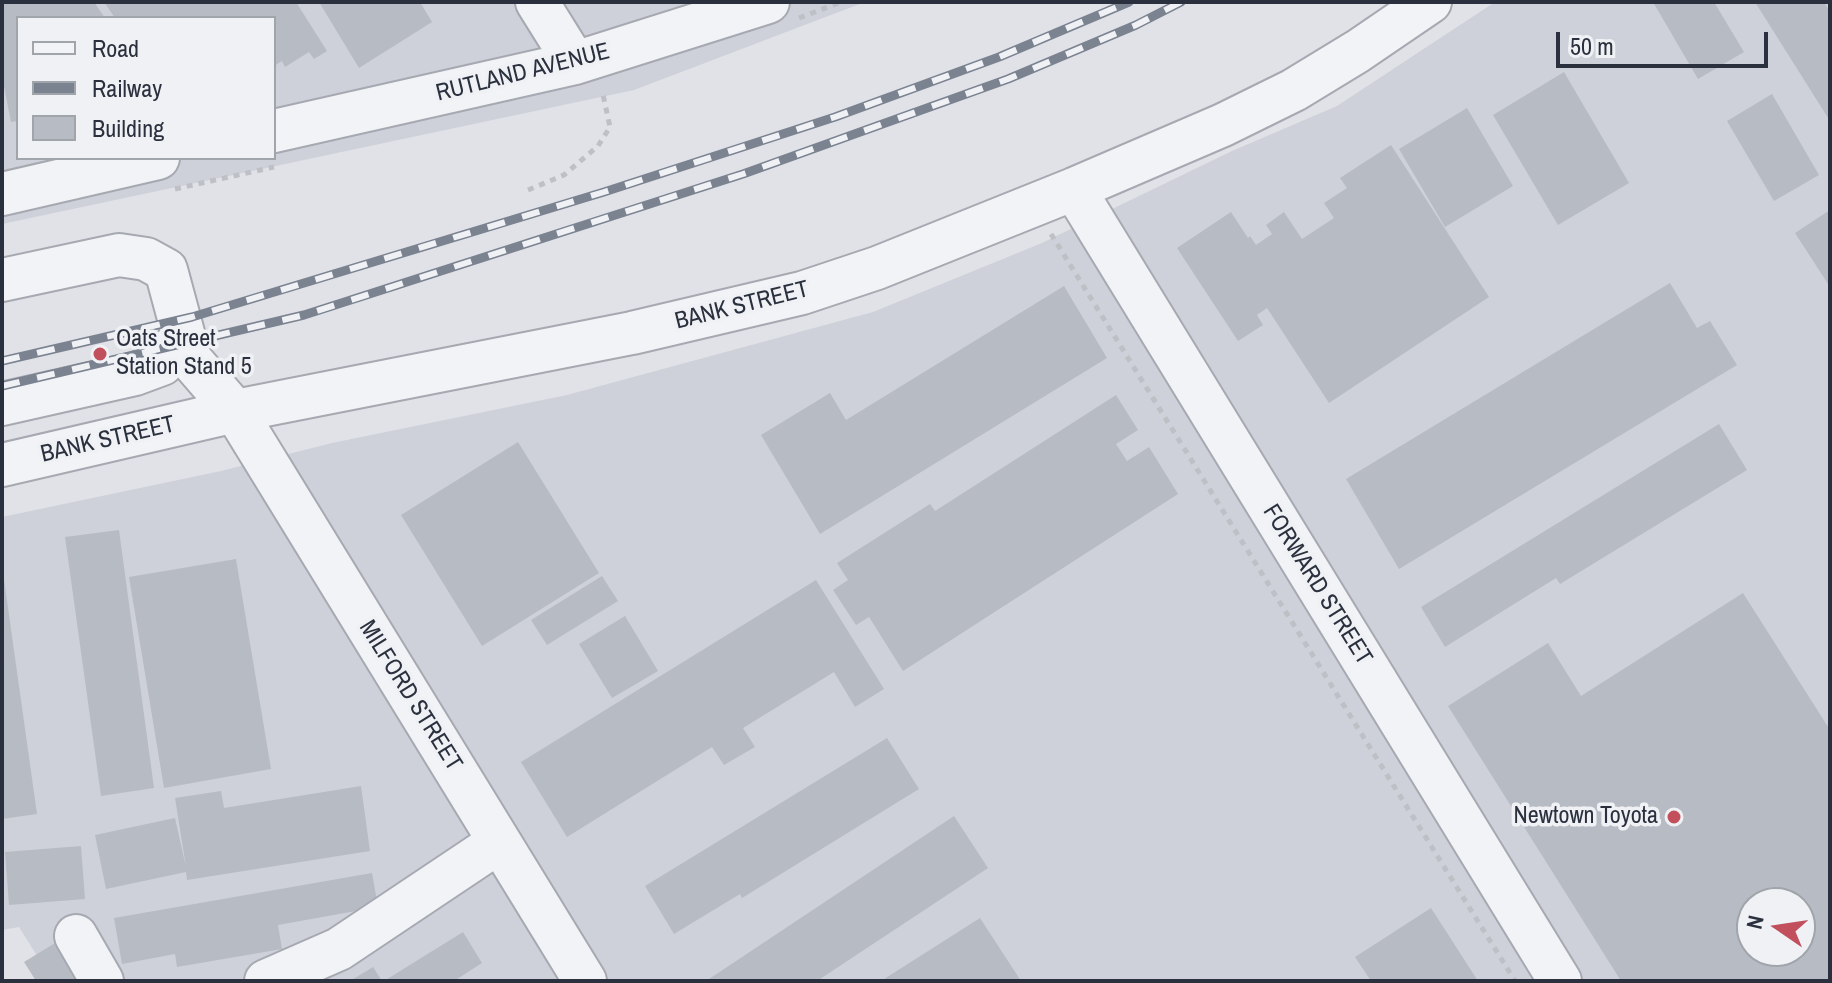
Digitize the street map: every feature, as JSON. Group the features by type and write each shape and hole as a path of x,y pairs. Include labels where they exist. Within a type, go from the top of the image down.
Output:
{"street":[{"path":"537,2 588,76"},
{"name":"RUTLAND AVENUE","path":"276,131 588,76 768,2"},
{"name":"BANK STREET","path":"2,465 220,414 632,333 802,293 877,268 1209,131 1294,90 1430,2"},
{"path":"2,194 149,160"},
{"name":"FORWARD STREET","path":"1074,189 1560,981"},
{"path":"2,280 119,255 146,259 166,270 190,359 220,414"},
{"path":"2,404 135,374 162,364 182,336"},
{"path":"135,374 174,379 220,414"},
{"name":"MILFORD STREET","path":"220,414 499,842 585,981"},
{"path":"266,981 339,949 499,842"},
{"path":"76,936 102,981"}],"path":[{"path":"528,190 564,175 598,146 610,127 588,76"},
{"path":"1045,225 1515,981"}],"shaded area":[{"path":"2,2 865,2 634,90 2,224"},
{"path":"1495,2 1830,2 1830,981 53,981 19,927 2,930 2,517 221,471 332,443 567,395 873,312 1042,243 1232,151 1337,106"}],"building":[{"path":"2,2 94,2 104,16 16,16 16,121 11,122 2,76"},
{"path":"104,2 296,2 327,51 314,59 309,52 285,67 282,61 276,65 276,16 114,16"},
{"path":"319,2 420,2 432,22 359,68"},
{"path":"1653,2 1714,2 1744,52 1698,79"},
{"path":"1755,2 1824,2 1830,12 1830,121"},
{"path":"1564,72 1629,183 1558,225 1493,115"},
{"path":"1772,94 1819,175 1774,201 1727,121"},
{"path":"1467,108 1513,186 1445,227 1399,149"},
{"path":"1391,145 1489,297 1329,403 1267,308 1257,315 1263,325 1238,341 1177,248 1231,212 1256,245 1272,234 1266,225 1284,212 1302,239 1334,218 1324,203 1347,188 1340,178"},
{"path":"1830,210 1830,287 1795,233"},
{"path":"1670,283 1697,328 1710,321 1737,365 1399,569 1346,479"},
{"path":"1064,286 1107,358 820,534 761,435 830,393 846,420"},
{"path":"1116,395 1138,430 1116,444 1127,461 1149,447 1178,494 903,671 869,617 856,625 833,590 848,580 837,563 930,504 935,511"},
{"path":"1719,424 1747,470 1560,584 1556,578 1445,647 1421,607"},
{"path":"518,442 599,573 482,646 401,515"},
{"path":"119,530 154,788 101,796 65,537"},
{"path":"236,559 271,769 164,788 129,577"},
{"path":"2,565 37,814 2,819"},
{"path":"602,576 618,601 547,645 531,620"},
{"path":"816,580 884,689 855,707 834,672 743,728 755,747 724,765 712,747 567,837 521,762"},
{"name":"Newtown Toyota","path":"1743,593 1830,730 1830,981 1621,981 1448,706 1548,643 1581,696"},
{"path":"625,616 658,671 612,698 579,644"},
{"path":"887,738 919,789 742,898 740,894 674,934 645,886"},
{"path":"361,786 370,851 187,880 186,872 106,889 95,835 175,818 186,867 175,798 221,791 224,808"},
{"path":"954,816 988,868 817,981 706,981"},
{"path":"81,846 85,899 9,905 5,852"},
{"path":"372,873 378,907 278,925 282,949 177,967 175,954 122,964 114,918"},
{"path":"1431,908 1478,981 1371,981 1355,957"},
{"path":"980,918 1021,981 881,981"},
{"path":"463,932 482,963 454,981 384,981"},
{"path":"60,940 85,981 36,981 24,962"},
{"path":"373,967 382,981 350,981"}],"railway":[{"path":"2,361 192,317 604,192 835,117 999,57 1129,2"},
{"path":"2,386 304,315 743,174 1008,79 1136,25 1181,2"}],"place":[{"name":"Oats Street Station Stand 5","path":"100,354"},
{"name":"Newtown Toyota","path":"1674,817"}]}
